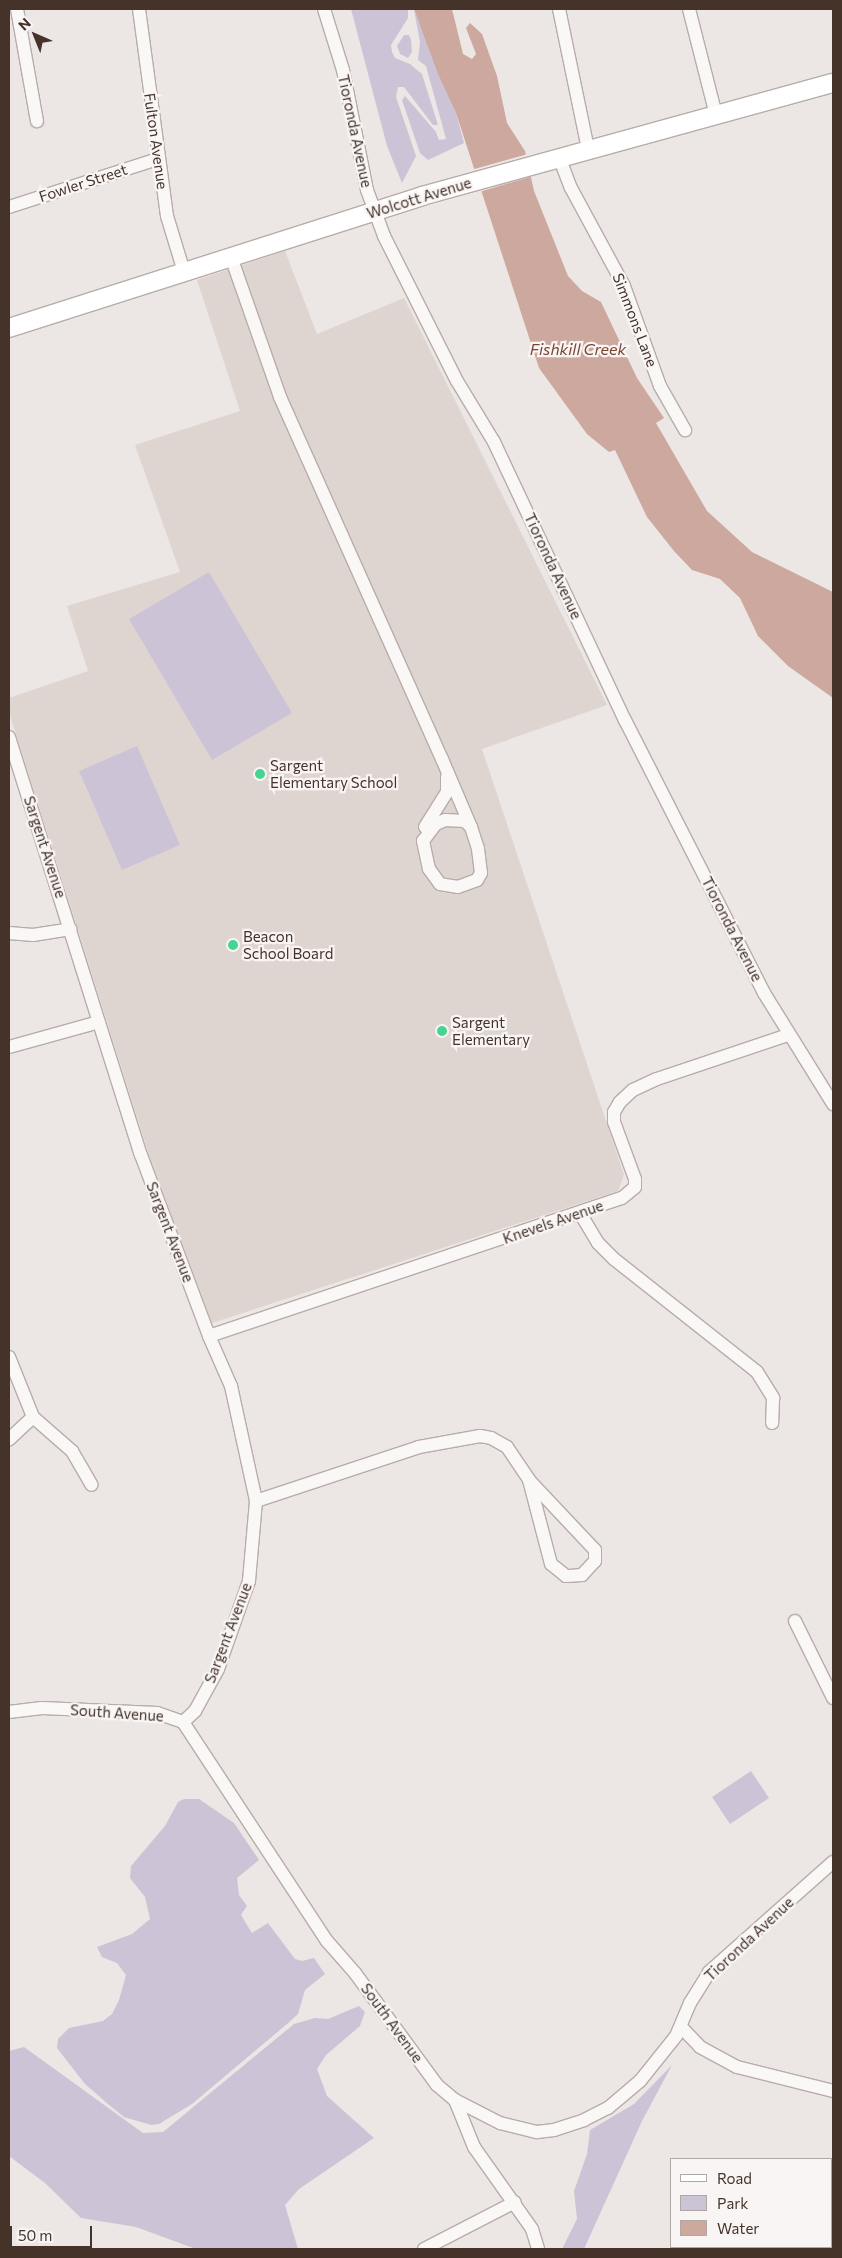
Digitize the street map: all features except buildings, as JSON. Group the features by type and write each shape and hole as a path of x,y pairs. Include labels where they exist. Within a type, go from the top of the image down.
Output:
{"main road":[{"name":"Wolcott Avenue","path":"9,328 422,196 833,83"}],"street":[{"path":"17,9 37,121"},
{"name":"Fulton Avenue","path":"139,9 167,216 184,272"},
{"name":"Tioronda Avenue","path":"324,9 343,70 366,186 381,209 457,381 494,442 625,720 788,1035 833,1104"},
{"path":"559,9 588,149"},
{"path":"689,9 716,115"},
{"name":"Simmons Lane","path":"555,158 624,286 660,386 685,430"},
{"name":"Fowler Street","path":"9,207 158,159"},
{"path":"231,257 280,398 448,772 471,827 481,873 477,880 469,884 449,887 435,880 429,869 423,841 424,828 447,792 448,772"},
{"name":"Sargent Avenue","path":"9,737 141,1155 209,1336 231,1386 256,1500 249,1581 218,1669 195,1711 183,1722"},
{"path":"423,841 436,824 446,820 465,821 471,827"},
{"path":"9,933 33,934 71,929"},
{"path":"9,1047 99,1022"},
{"name":"Knevels Avenue","path":"209,1336 306,1301 622,1198 635,1187 614,1122 614,1112 633,1090 788,1035"},
{"path":"580,1213 598,1243 614,1259 757,1372 773,1398 772,1423"},
{"path":"9,1357 33,1417 72,1451 92,1485"},
{"path":"9,1439 33,1417"},
{"path":"256,1500 419,1447 480,1436 507,1447 529,1480 595,1550 595,1561 582,1575 566,1576 551,1564 529,1480"},
{"path":"795,1621 833,1698"},
{"name":"South Avenue","path":"9,1712 42,1708 157,1713 183,1722 327,1941 355,1972 428,2074 455,2100 500,2123 536,2132 554,2130 584,2120 624,2096 640,2081 680,2027"},
{"name":"Tioronda Avenue","path":"680,2027 709,1972 833,1862"},
{"path":"680,2027 700,2047 737,2067 833,2091"},
{"path":"455,2100 474,2147 516,2202 532,2229 538,2249"},
{"path":"424,2249 516,2202"}],"shaded area":[{"name":"Sargent Elementary School","path":"285,251 317,334 404,298 607,705 482,749 624,1175 618,1191 212,1323 149,1155 9,712 9,698 88,671 67,606 180,572 135,445 240,411 197,280"}],"green space":[{"path":"351,9 408,9 408,18 391,45 392,52 395,58 410,64 422,74 438,125 433,125 404,87 398,87 396,97 416,156 402,183 387,146"},
{"path":"414,10 456,113 464,143 428,160 420,153 402,100 405,96 436,132 439,140 446,139 426,66 418,60 420,42"},
{"path":"404,35 409,35 411,40 412,52 408,58 400,54 397,46"},
{"path":"209,572 292,713 212,760 129,619"},
{"path":"137,746 180,845 122,870 79,771"},
{"path":"751,1771 769,1798 730,1824 712,1797"},
{"path":"184,1799 199,1799 234,1823 259,1860 237,1878 239,1895 247,1906 241,1915 252,1933 268,1923 295,1959 302,1961 314,1958 325,1974 305,1990 298,2014 287,2024 192,2104 159,2124 151,2125 124,2117 108,2104 85,2084 57,2048 58,2039 69,2028 103,2021 112,2014 119,2000 126,1975 117,1963 102,1957 97,1947 132,1934 150,1919 145,1897 130,1878 131,1866 165,1826 178,1802"},
{"path":"359,2006 365,2012 360,2026 326,2055 317,2069 327,2096 374,2138 299,2189 285,2205 298,2249 196,2249 136,2227 81,2218 45,2183 9,2156 9,2051 24,2047 143,2133 163,2132 294,2024 315,2018 328,2019"},
{"path":"672,2065 642,2121 584,2249 562,2249 577,2219 574,2191 587,2154 590,2130 634,2104"}],"water":[{"name":"Fishkill Creek","path":"414,9 452,9 463,54 472,59 476,54 466,28 470,23 482,34 497,76 507,123 525,151 534,191 568,276 582,291 601,302 637,378 664,418 656,423 707,511 752,552 833,592 833,698 788,666 758,636 740,598 720,579 692,570 674,551 647,517 615,450 609,452 587,434 539,368 456,113 438,74"}],"pier":[{"path":"528,154 533,176 479,192 471,170"}],"place":[{"name":"Sargent Elementary School","path":"260,774"},
{"name":"Beacon School Board","path":"233,945"},
{"name":"Sargent Elementary","path":"442,1031"}]}
